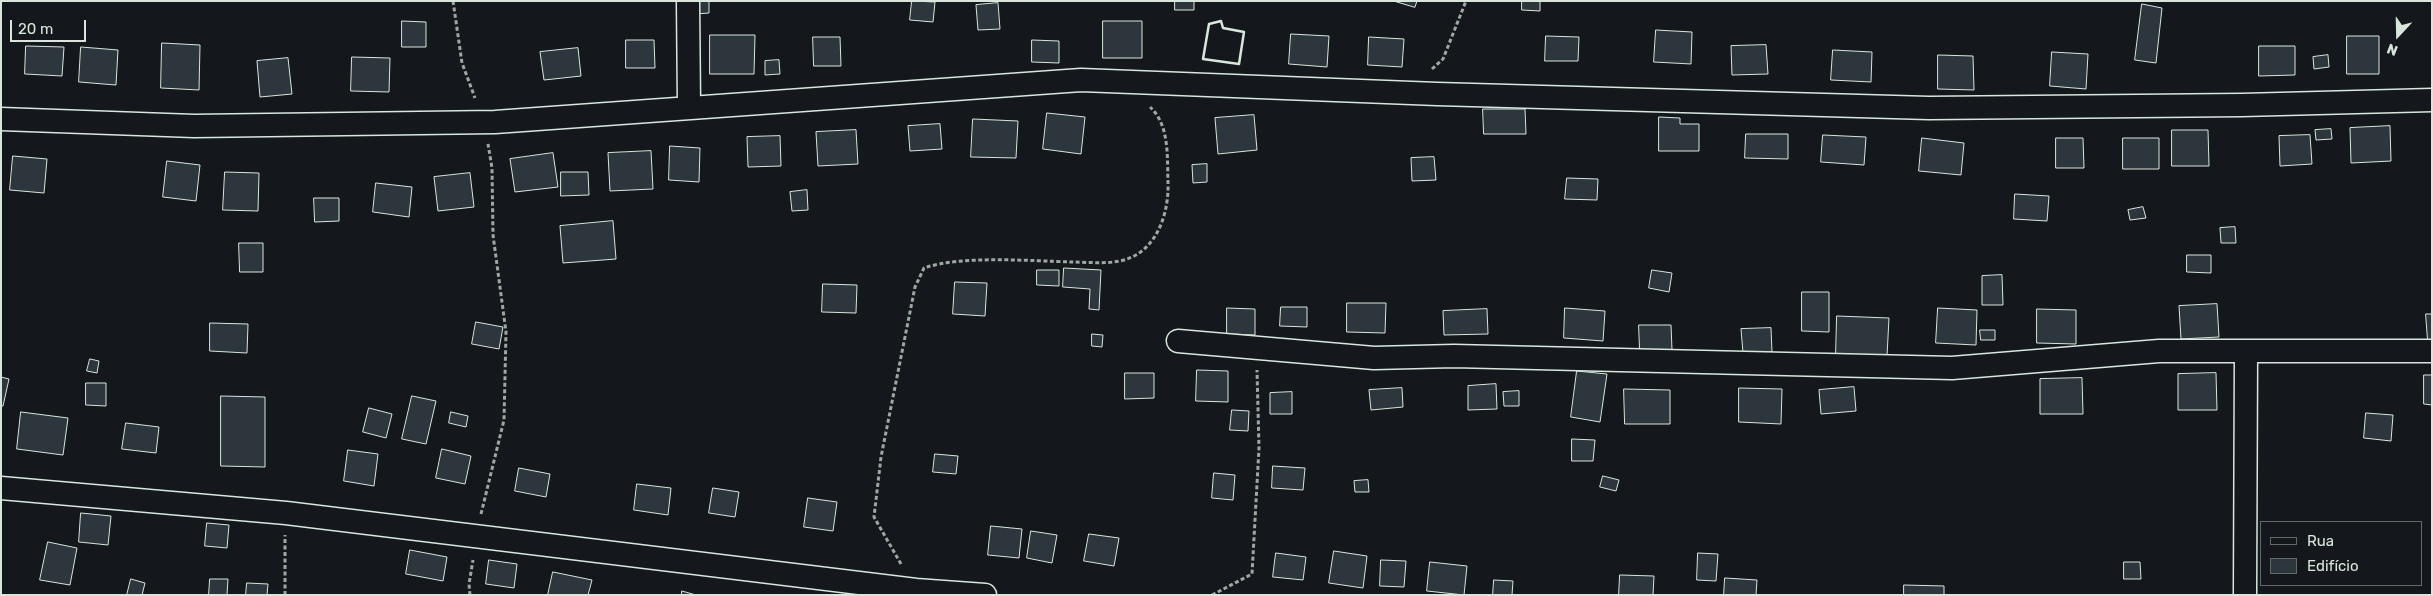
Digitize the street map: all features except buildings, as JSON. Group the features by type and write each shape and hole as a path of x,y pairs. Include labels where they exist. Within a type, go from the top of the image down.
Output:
{"street":[{"path":"688,1 689,107"},
{"path":"1,119 194,126 484,122 1081,80 1404,93 1929,108 2242,105 2432,100"},
{"path":"1178,341 1374,358 1464,356 1952,368 2159,351 2432,351"},
{"path":"2245,595 2246,351"},
{"path":"1,488 286,513 916,590 985,595"}],"path":[{"path":"453,1 462,63 484,122 492,168 494,235 506,332 504,420 476,536 469,584 470,595"},
{"path":"1404,93 1443,59 1466,1"},
{"path":"916,590 874,517 881,458 915,288 924,268 936,264 1003,261 1111,263 1135,256 1151,244 1162,222 1169,194 1166,135 1153,109 1125,82"},
{"path":"1212,595 1252,574 1259,448 1257,369 1265,348"},
{"path":"285,595 286,513"}],"wall":[{"path":"1221,21 1223,28 1244,32 1239,64 1203,59 1209,24 1221,21"}]}
